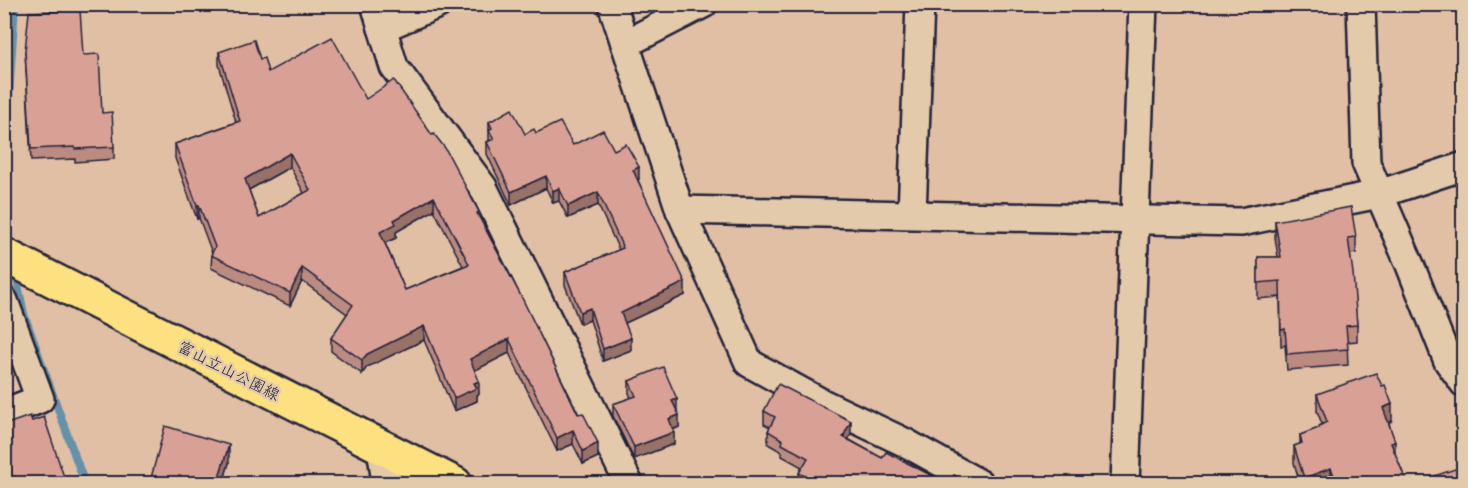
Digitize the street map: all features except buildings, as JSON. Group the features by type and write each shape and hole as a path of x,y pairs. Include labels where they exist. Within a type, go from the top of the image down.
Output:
{"main road":[{"name":"富山立山公園線","path":"4,255 454,483"}],"street":[{"path":"438,4 379,16 394,67 483,187 629,483"},
{"path":"612,4 680,210 749,363 824,404 906,443 980,483"},
{"path":"625,44 703,4"},
{"path":"912,214 920,4"},
{"path":"1125,483 1143,4"},
{"path":"1361,4 1366,163 1448,361 1464,383"},
{"path":"680,210 1241,222 1379,194 1464,166"},
{"path":"4,301 40,399 4,412"},
{"path":"381,446 386,483"}],"waterway":[{"path":"4,175 15,4"},
{"path":"4,220 10,249"},
{"path":"15,270 24,314 85,484"}]}
